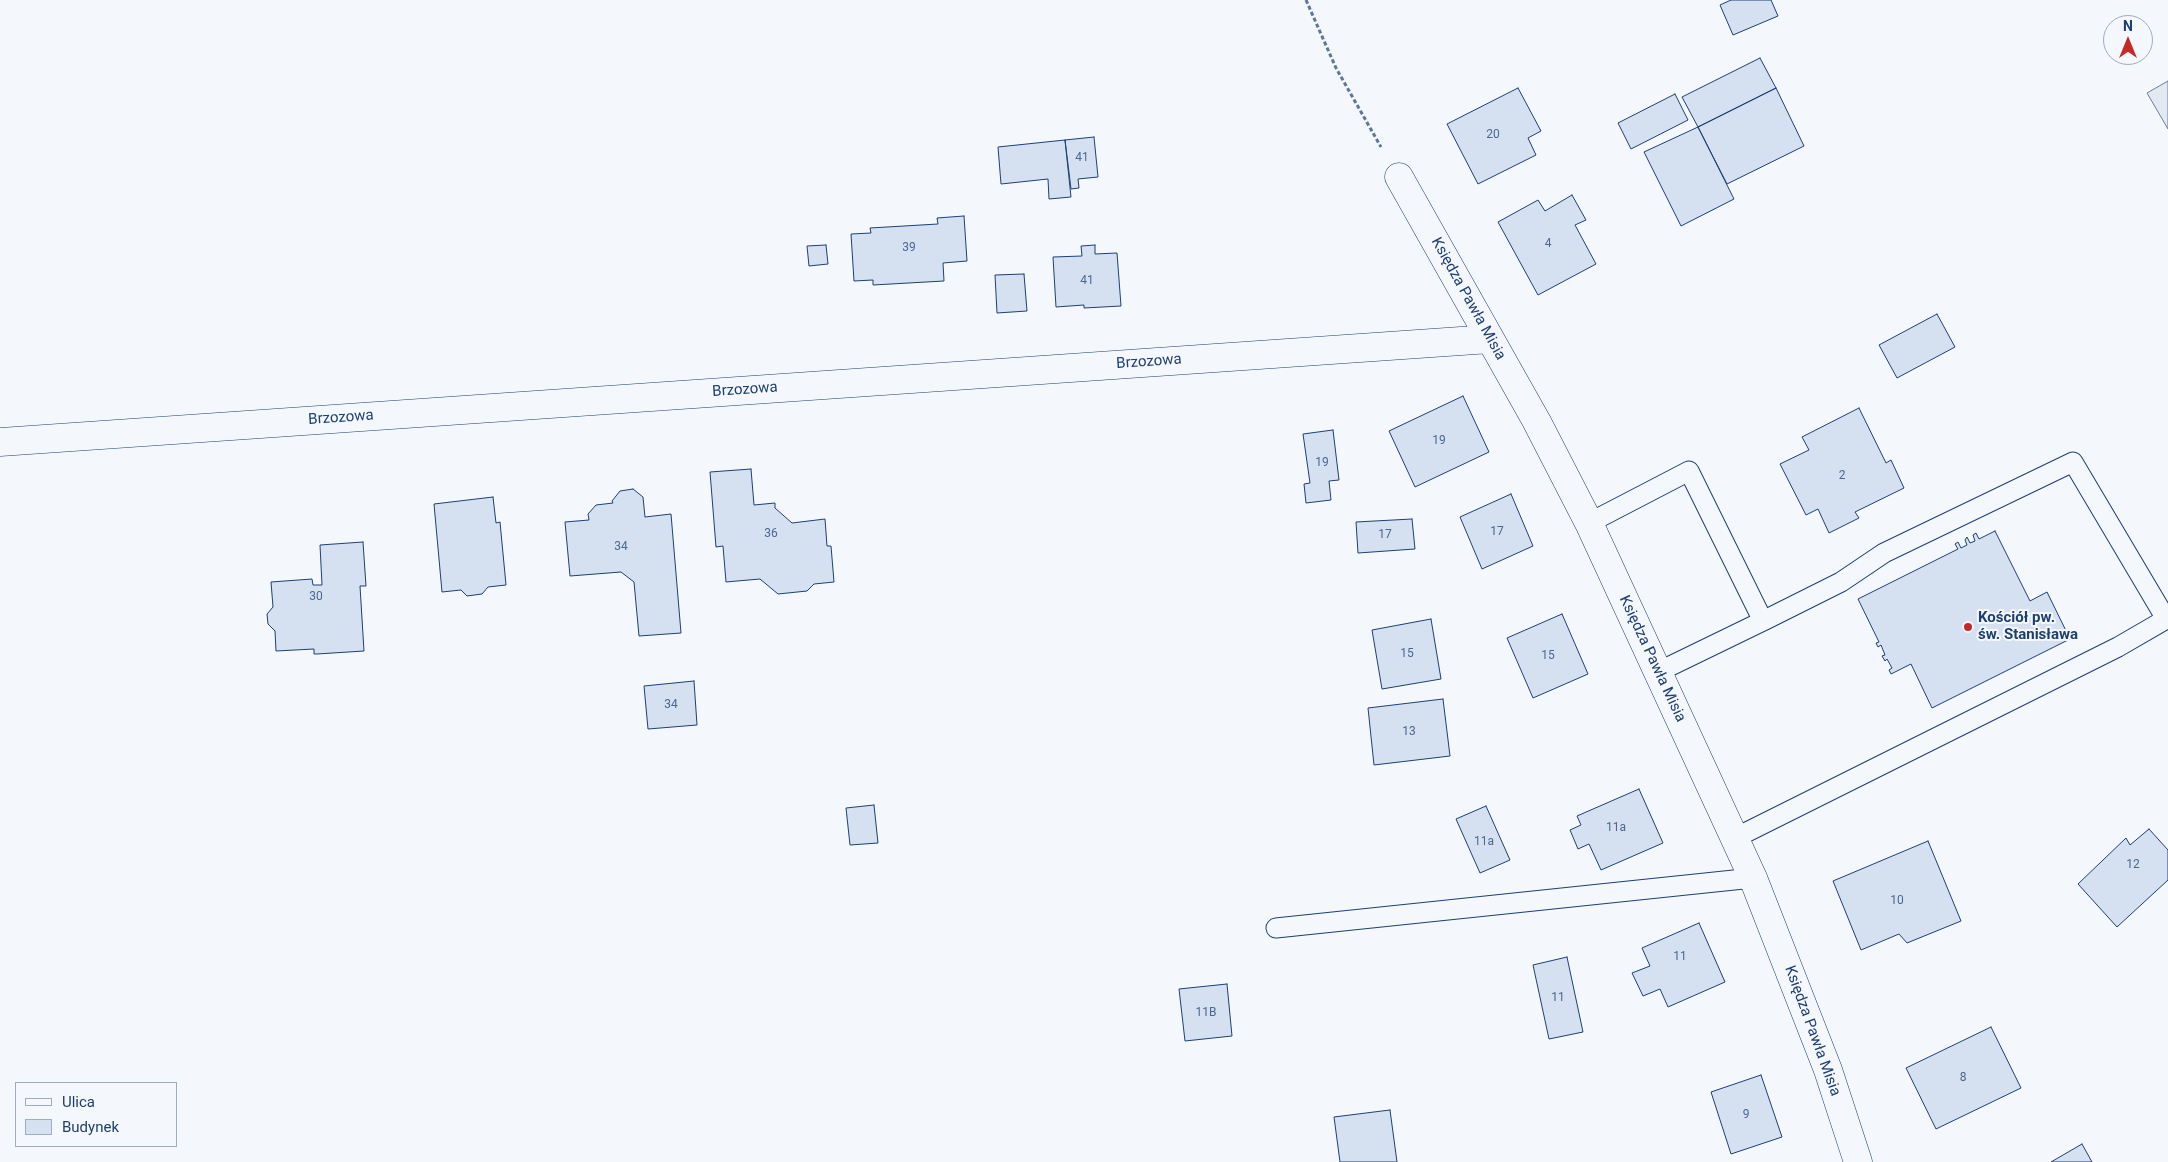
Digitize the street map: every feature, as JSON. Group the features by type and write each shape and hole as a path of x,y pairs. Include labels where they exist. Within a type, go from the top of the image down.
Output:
{"street":[{"name":"Księdza Pawła Misia","path":"1399,177 1537,422 1589,523 1753,878 1828,1070 1858,1162"},
{"name":"Brzozowa","path":"0,442 1490,339"}],"lane":[{"path":"1658,672 1841,582 1884,553 2073,462 2167,619 2118,647 1735,838"},
{"path":"1589,523 1689,471 1763,621"},
{"path":"1276,928 1753,878"}],"path":[{"path":"1306,0 1336,68 1399,177"}],"shaded area":[{"path":"2168,81 2168,129 2147,93"}],"building":[{"path":"1731,0 1771,0 1778,16 1733,35 1720,5"},
{"path":"1760,58 1776,88 1698,127 1682,97"},
{"path":"1518,88 1541,131 1528,138 1536,155 1478,184 1447,124"},
{"path":"1776,88 1804,146 1727,184 1698,127"},
{"path":"1675,94 1688,120 1631,149 1618,123"},
{"path":"1698,127 1734,199 1681,226 1644,152"},
{"path":"1094,137 1098,177 1078,179 1079,188 1071,189 1065,140"},
{"path":"1065,140 1071,197 1049,199 1048,179 1001,184 998,147"},
{"path":"1572,195 1586,220 1575,225 1596,264 1538,295 1498,222 1538,200 1545,211"},
{"path":"964,216 967,261 943,263 944,281 873,285 873,280 854,281 851,234 871,233 870,228 938,224 937,218"},
{"path":"826,245 828,264 809,266 807,246"},
{"path":"1095,245 1095,254 1117,253 1121,306 1084,308 1084,305 1056,307 1053,257 1082,256 1081,246"},
{"path":"1024,274 1027,311 997,313 995,275"},
{"path":"1937,314 1955,347 1897,378 1879,345"},
{"path":"1463,396 1489,452 1415,487 1389,431"},
{"path":"1859,408 1886,463 1891,460 1904,488 1855,512 1859,518 1829,533 1818,509 1806,515 1780,464 1809,450 1802,437"},
{"path":"1333,430 1339,480 1329,481 1331,500 1306,503 1304,484 1310,483 1303,434"},
{"path":"751,469 754,505 775,503 775,508 792,523 825,519 827,546 831,546 834,582 814,584 807,591 778,594 760,579 726,582 723,546 716,547 710,472"},
{"path":"633,489 643,497 645,517 671,514 681,633 639,636 634,582 621,572 570,576 565,522 589,520 588,514 596,505 613,503 612,501 620,491"},
{"path":"1511,494 1533,546 1482,569 1460,517"},
{"path":"493,497 496,523 500,522 506,585 488,587 482,594 467,596 461,590 442,592 434,504"},
{"path":"1412,519 1415,549 1358,553 1356,522"},
{"name":"Kościół pw. św. Stanisława","path":"1995,531 2030,601 2047,592 2070,639 1932,708 1911,664 1891,674 1889,670 1892,668 1887,659 1885,661 1882,656 1885,655 1881,645 1878,647 1876,643 1879,642 1858,599 1958,549 1955,544 1958,542 1961,548 1967,545 1965,540 1967,537 1970,543 1975,541 1973,535 1976,533 1979,539"},
{"path":"363,542 366,586 360,586 364,651 314,654 314,649 276,651 275,631 268,624 267,614 273,607 271,582 312,579 313,585 322,585 320,545"},
{"path":"1562,614 1588,674 1533,698 1507,638"},
{"path":"1431,619 1441,679 1382,689 1372,630"},
{"path":"694,681 697,725 648,729 644,686"},
{"path":"1443,699 1450,756 1374,765 1368,708"},
{"path":"1639,789 1663,843 1601,870 1589,844 1578,849 1570,830 1581,825 1577,816"},
{"path":"874,805 878,843 850,845 846,808"},
{"path":"1486,806 1510,860 1480,873 1456,819"},
{"path":"2149,829 2168,850 2168,880 2117,927 2078,884 2126,838 2130,845"},
{"path":"1928,841 1961,921 1907,943 1899,934 1861,950 1833,881"},
{"path":"1699,923 1725,982 1668,1007 1660,989 1643,996 1632,973 1650,966 1642,948"},
{"path":"1567,957 1583,1032 1549,1039 1533,965"},
{"path":"1227,984 1232,1036 1185,1041 1179,989"},
{"path":"1991,1027 2021,1088 1936,1129 1906,1068"},
{"path":"1761,1075 1782,1137 1731,1154 1711,1092"},
{"path":"1390,1110 1397,1162 1340,1162 1334,1117"},
{"path":"2082,1144 2092,1162 2051,1162"}],"place":[{"name":"Kościół pw. św. Stanisława","path":"1968,627"}]}
